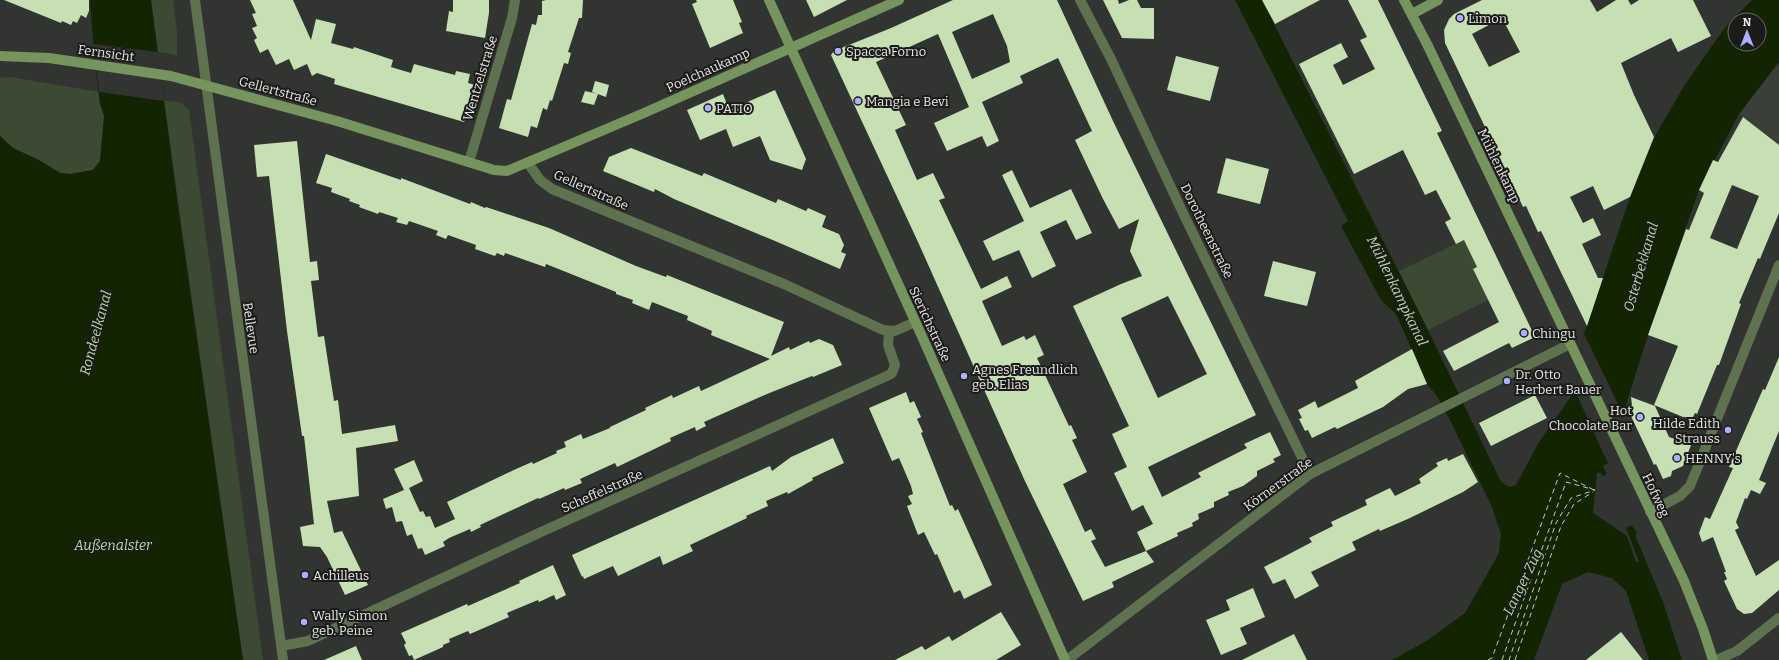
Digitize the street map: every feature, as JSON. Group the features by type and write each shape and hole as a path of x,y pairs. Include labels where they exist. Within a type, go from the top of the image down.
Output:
{"street":[{"name":"Bellevue","path":"195,0 283,660"},
{"name":"Wentzelstraße","path":"469,162 512,18 515,0"},
{"name":"Sierichstraße","path":"768,0 915,322 1066,660"},
{"name":"Poelchaukamp","path":"528,163 899,0"},
{"name":"Dorotheenstraße","path":"1080,0 1111,59 1182,211 1310,474"},
{"name":"Mühlenkamp","path":"1404,0 1570,344"},
{"path":"1412,14 1438,0"},
{"name":"Fernsicht","path":"0,56 34,57 161,74 207,85"},
{"name":"Gellertstraße","path":"207,85 359,127 469,162 503,171 513,170 528,163 540,180 552,189 784,284 889,331"},
{"path":"1650,512 1674,500 1690,486 1779,265"},
{"path":"889,331 895,331 915,322"},
{"name":"Scheffelstraße","path":"281,646 308,641 541,532 888,375 892,372 895,365 888,345 889,331"},
{"name":"Körnerstraße","path":"1066,660 1310,474 1570,344"},
{"name":"Hofweg","path":"1570,344 1580,362 1613,435 1684,581 1714,660"},
{"path":"1714,660 1737,651 1779,618"}],"shaded area":[{"path":"151,0 173,0 177,31 177,55 158,52"},
{"path":"1779,62 1779,145 1739,114"},
{"path":"10,77 99,92 104,116 100,161 93,170 70,174 60,173 39,160 13,148 0,136 0,78"},
{"path":"164,101 180,102 189,110 263,660 243,660"},
{"path":"1464,240 1477,267 1473,269 1488,300 1428,330 1399,271"}],"water":[{"name":"Außenalster","path":"90,0 151,0 177,199 243,660 0,660 0,136 13,148 39,160 60,173 70,174 93,170 100,161 104,116 100,104 95,65"},
{"path":"1235,0 1262,0 1428,330 1500,480 1510,487 1516,485 1539,442 1575,391 1584,334 1630,197 1655,136 1684,86 1727,26 1727,52 1767,52 1767,12 1740,12 1752,0 1779,0 1779,62 1739,114 1699,190 1648,335 1623,414 1605,457 1608,463 1603,466 1607,474 1602,476 1601,473 1597,473 1593,513 1627,536 1629,535 1626,528 1632,525 1637,534 1635,535 1663,602 1682,660 1649,660 1626,591 1612,578 1588,572 1562,584 1534,660 1392,660 1428,640 1465,613 1499,553 1501,534 1492,507 1451,422 1437,396 1427,384 1396,314 1381,300 1341,226 1348,221"}],"pier":[{"path":"93,44 158,52 164,101 99,92"},
{"path":"1584,334 1623,414 1605,457 1575,391"},
{"path":"1629,535 1639,562 1636,562 1627,536"}],"building":[{"path":"4,0 89,0 89,11 86,18 81,15 77,23 73,21 71,25 62,21 61,23"},
{"path":"250,0 293,0 311,40 316,19 336,24 331,43 353,49 354,47 393,60 391,67 411,73 414,64 455,75 456,71 470,74 468,83 475,85 464,122 334,84 335,79 317,73 312,76 307,64 294,70 289,59 276,65 268,49 260,53 254,40 257,38 252,28 257,26 252,14 256,13"},
{"path":"453,0 489,0 489,13 485,38 446,31 449,11 453,12"},
{"path":"583,0 582,18 579,18 568,52 571,53 568,64 564,63 552,101 550,100 547,110 543,108 537,128 531,126 528,137 499,128 507,99 511,100 532,24 536,25 538,15 542,15 542,1"},
{"path":"696,0 733,0 742,22 739,23 743,33 710,48 692,4 697,2"},
{"path":"806,0 847,0 814,17"},
{"path":"953,0 1057,0 1113,121 1256,415 1148,467 1162,497 1201,477 1198,473 1247,448 1244,444 1270,432 1281,455 1273,459 1275,462 1257,471 1257,476 1243,486 1228,492 1229,495 1214,502 1214,507 1198,514 1199,519 1192,523 1193,526 1177,533 1178,536 1146,551 1154,562 1112,582 1114,587 1083,601 1024,479 918,242 831,55 834,51 891,28","holes":["993,14 1007,46 1010,62 972,79 952,32","938,34 969,107 934,123 947,151 982,136 987,147 999,141 982,102 1023,83 1020,76 1058,58 1092,131 1075,140 1103,199 1119,229 1139,219 1130,251 1142,276 1073,306 1129,426 1112,434 1127,467 1114,473 1132,511 1143,505 1153,524 1137,532 1146,551 1105,567 1091,541 1096,539 1091,529 1085,532 1063,484 1087,472 1072,440 1077,438 1071,425 1069,426 1037,358 1044,355 1035,335 1026,340 1024,336 1002,346 982,301 1012,287 1007,276 981,289 939,200 945,198 933,173 917,180 895,130 906,125 876,62","1168,296 1207,374 1158,398 1121,318"]},
{"path":"1103,0 1118,0 1119,4 1129,0 1137,0 1141,8 1154,8 1154,39 1122,38"},
{"path":"1262,0 1320,0 1275,24"},
{"path":"1348,0 1378,0 1442,131 1437,133 1535,337 1512,348 1509,343 1454,371 1443,351 1499,322 1473,269 1477,267 1464,240 1456,244 1445,222 1451,219 1436,190 1425,195 1403,150 1354,174 1299,64 1341,43 1348,57 1333,65 1343,85 1375,69 1360,40 1367,37"},
{"path":"1482,0 1590,0 1597,12 1616,0 1628,0 1631,5 1639,0 1693,0 1711,36 1678,52 1671,38 1621,63 1654,137 1630,197 1604,210 1593,186 1570,197 1583,223 1593,218 1601,235 1582,244 1598,278 1603,278 1587,326 1541,231 1538,232 1526,206 1523,207 1445,43 1444,30 1449,19 1454,14","holes":["1502,18 1520,52 1489,67 1472,34"]},
{"path":"1176,56 1219,67 1210,101 1167,90"},
{"path":"595,81 609,85 606,97 592,92"},
{"path":"775,90 806,159 802,170 770,160 760,136 733,147 726,129 700,140 687,110 723,94 729,110"},
{"path":"585,91 598,94 594,105 581,102"},
{"path":"1743,117 1779,145 1779,213 1760,259 1758,258 1739,303 1741,304 1719,365 1717,365 1697,414 1695,413 1693,417 1683,417 1654,405 1678,346 1648,335 1686,229 1689,230 1704,193 1699,190 1713,160 1718,162","holes":["1732,185 1759,196 1737,249 1710,238"]},
{"path":"297,141 310,262 317,261 319,280 311,281 318,337 324,336 334,401 338,400 342,434 395,425 398,441 356,448 359,496 327,501 334,533 342,531 368,585 345,595 327,557 320,547 303,546 300,527 314,524 304,436 302,436 287,331 269,176 257,177 254,145"},
{"path":"631,148 702,176 704,173 776,203 778,199 806,211 808,208 826,216 822,227 839,234 844,245 841,252 846,254 840,269 674,199 655,189 654,192 603,171 609,157"},
{"path":"326,154 401,180 401,178 470,204 471,202 485,208 486,207 549,228 636,266 666,277 667,275 784,322 771,356 789,347 790,350 809,341 810,343 819,339 833,345 842,365 767,394 704,422 706,426 696,431 695,427 670,438 671,441 617,467 615,463 580,479 582,483 565,490 564,488 539,499 538,498 480,525 481,527 471,532 470,529 449,538 443,542 445,546 425,555 422,548 418,549 412,534 407,536 402,521 396,522 392,507 386,509 383,499 404,490 394,469 414,460 423,481 409,488 420,512 423,511 426,517 430,516 435,528 455,519 447,502 516,469 532,462 533,464 557,453 556,451 566,447 564,442 581,434 583,439 610,428 646,410 645,408 672,395 673,398 699,386 701,391 770,359 711,335 712,331 687,320 688,316 652,302 649,310 632,303 633,300 616,294 616,292 546,264 545,267 505,253 504,256 497,253 495,256 475,249 476,245 448,235 446,239 436,235 438,231 409,221 407,225 396,222 398,218 379,212 378,214 359,207 360,205 349,201 350,199 331,192 332,188 316,183"},
{"path":"1226,158 1269,169 1260,204 1217,193"},
{"path":"1012,170 1030,208 1071,189 1092,233 1076,240 1066,220 1040,232 1056,266 1032,278 1019,250 993,261 983,241 1024,221 1002,175"},
{"path":"1273,261 1316,272 1307,306 1264,296"},
{"path":"1412,349 1427,384 1408,389 1383,407 1337,429 1335,427 1312,438 1308,430 1305,431 1299,419 1302,418 1298,410 1315,401 1318,408 1358,388 1355,381"},
{"path":"1779,357 1779,431 1759,480 1766,483 1760,494 1751,490 1747,499 1745,498 1736,522 1739,528 1735,530 1756,576 1779,560 1779,590 1752,613 1744,614 1737,609 1724,581 1727,579 1724,572 1726,572 1713,537 1702,542 1699,533 1705,517 1710,519 1733,468 1729,467 1763,389 1765,390"},
{"path":"906,392 910,403 914,401 921,417 917,419 923,432 921,433 950,506 952,505 955,511 958,509 992,585 964,599 960,590 954,593 937,554 935,555 924,532 918,535 907,506 912,504 908,496 913,494 911,486 899,458 892,461 869,408"},
{"path":"1535,395 1547,418 1491,446 1479,423"},
{"path":"1631,397 1655,406 1669,437 1691,445 1683,466 1672,471 1671,476 1663,479 1656,464 1654,465 1630,414 1633,413 1630,406 1632,405"},
{"path":"833,438 844,463 812,478 813,480 788,494 787,492 766,501 768,506 746,516 747,518 690,545 693,551 663,565 660,556 618,576 613,566 584,579 583,576 582,577 572,555 770,466 772,471 791,457"},
{"path":"1463,454 1478,482 1463,492 1410,518 1380,531 1379,529 1352,542 1356,550 1311,572 1319,586 1295,599 1285,579 1273,584 1264,567 1312,542 1309,538 1333,526 1331,522 1367,505 1365,500 1390,488 1395,496 1421,483 1419,479 1438,466 1436,463 1447,458 1448,461"},
{"path":"553,565 566,595 556,600 554,595 507,613 509,617 470,634 468,631 449,639 450,642 443,645 443,647 414,660 412,655 409,656 404,645 406,643 401,633 520,583 519,581"},
{"path":"1253,588 1265,617 1240,628 1247,644 1221,655 1206,620 1230,610 1226,600"},
{"path":"1001,612 1021,645 996,660 895,660 922,646 925,650 949,636 952,641"},
{"path":"1621,632 1643,660 1586,660"},
{"path":"1294,634 1307,660 1242,660"},
{"path":"356,646 362,660 324,660"}],"ferry route":[{"path":"1488,660 1492,658 1560,473 1592,489"},
{"path":"1502,660 1566,482 1595,490 1571,498 1556,523 1509,660"},
{"path":"1515,660 1561,526 1574,504 1593,492"}],"place":[{"name":"Limon","path":"1460,18"},
{"name":"Spacca Forno","path":"838,51"},
{"name":"Mangia e Bevi","path":"858,101"},
{"name":"PATIO","path":"708,108"},
{"name":"Chingu","path":"1524,333"},
{"name":"Agnes Freundlich geb. Elias","path":"964,376"},
{"name":"Dr. Otto Herbert Bauer","path":"1507,381"},
{"name":"Hot Chocolate Bar","path":"1640,417"},
{"name":"Hilde Edith Strauss","path":"1728,430"},
{"name":"HENNY's","path":"1677,458"},
{"name":"Achilleus","path":"305,575"},
{"name":"Wally Simon geb. Peine","path":"304,622"}],"water label":[{"name":"Osterbekkanal","path":"1641,267"},
{"name":"Mühlenkampkanal","path":"1397,291"},
{"name":"Rondeelkanal","path":"96,333"},
{"name":"Langer Zug","path":"1523,582"}]}
